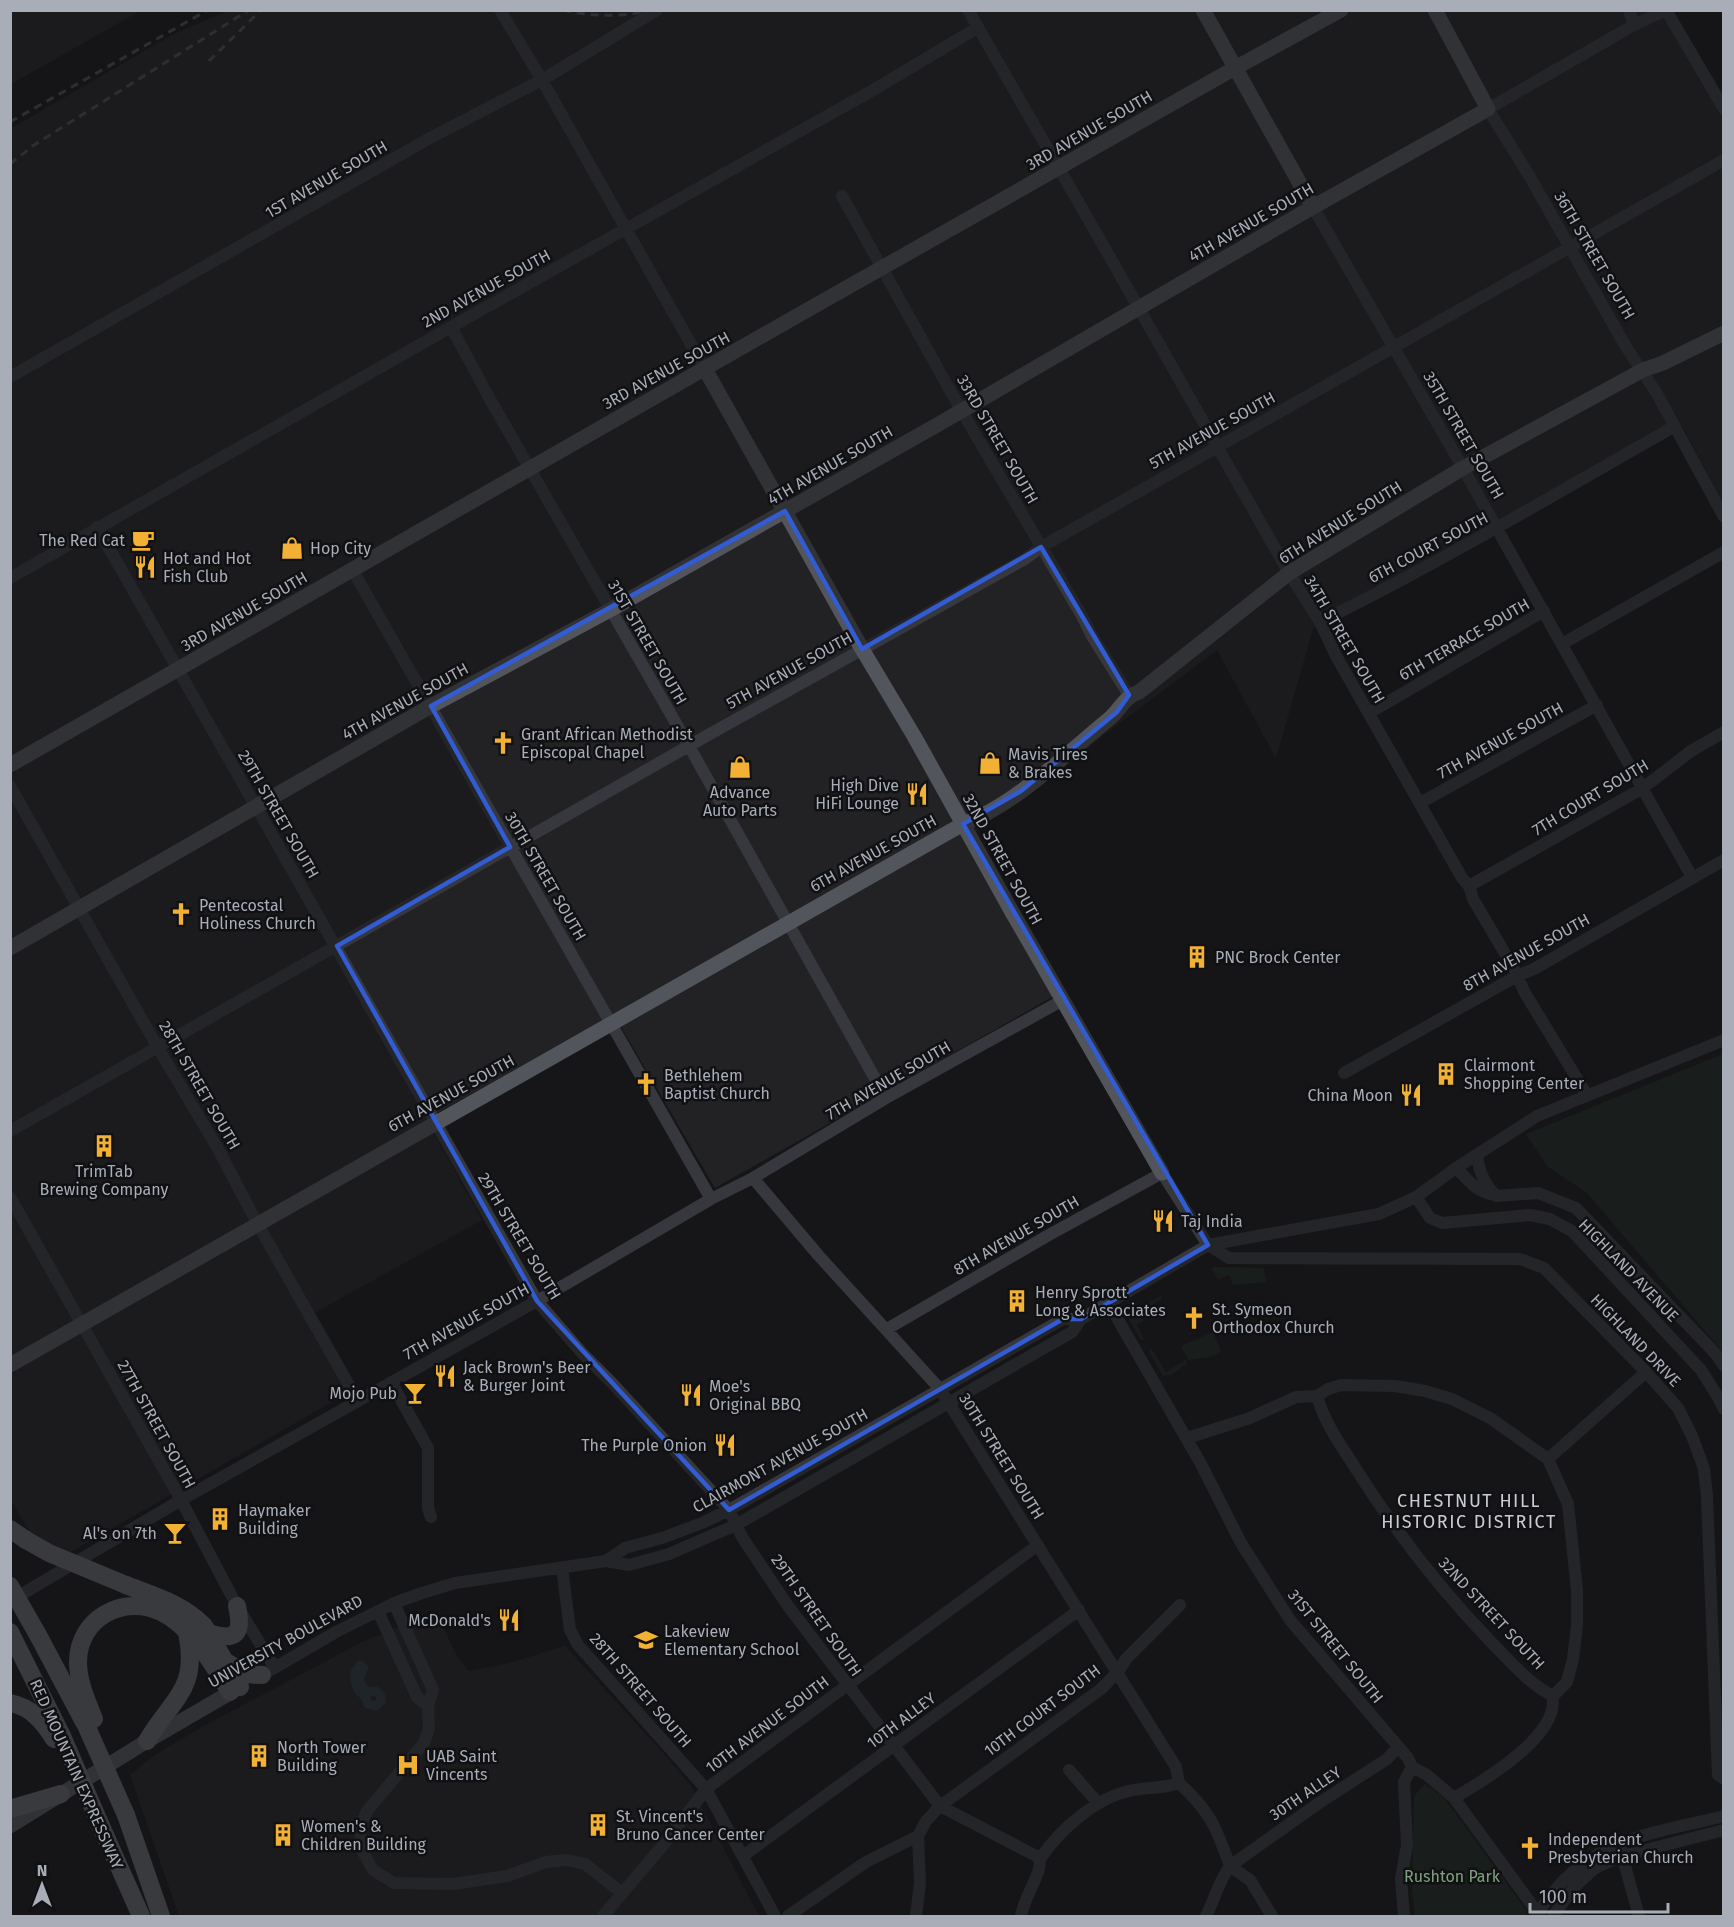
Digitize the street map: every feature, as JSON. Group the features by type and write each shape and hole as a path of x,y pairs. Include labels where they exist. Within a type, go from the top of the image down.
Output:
{"highway":[{"path":"10,1529 49,1553 185,1609 198,1619 209,1633 225,1661 235,1690"},
{"name":"RED MOUNTAIN EXPRESSWAY","path":"10,1586 90,1721 141,1843 139,1853 161,1917"},
{"path":"90,1721 78,1661 80,1647 84,1636 97,1620 114,1609 124,1606 143,1607 168,1616 201,1648 235,1690"},
{"path":"209,1633 227,1637 236,1632 241,1623 237,1606"},
{"path":"147,1741 159,1719 183,1690 188,1679 191,1659 187,1633"},
{"name":"RED MOUNTAIN EXPRESSWAY","path":"14,1639 59,1739 76,1767 141,1917"},
{"path":"225,1661 244,1674 268,1672"},
{"path":"10,1702 31,1712 59,1739"},
{"path":"10,1809 61,1794"}],"main road":[{"name":"3RD AVENUE SOUTH","path":"10,765 1058,168 1341,10"},
{"name":"36TH STREET SOUTH","path":"1435,10 1488,109"},
{"name":"35TH STREET SOUTH","path":"1203,11 1312,207"},
{"name":"4TH AVENUE SOUTH","path":"10,948 431,706 610,610 1312,207 1488,109"},
{"name":"6TH AVENUE SOUTH","path":"10,1365 787,923 963,824 982,817 1021,791 1117,712 1129,695 1138,692 1289,573 1463,468 1643,370 1663,363 1724,333"},
{"name":"32ND STREET SOUTH","path":"705,369 862,649 914,736 1162,1173"},
{"name":"UNIVERSITY BOULEVARD","path":"10,1826 147,1741 235,1690"}],"street":[{"path":"500,10 705,369"},
{"name":"1ST AVENUE SOUTH","path":"10,377 430,138 542,80 657,10"},
{"name":"34TH STREET SOUTH","path":"968,10 1289,573 1320,622 1335,654 1462,878 1469,886 1473,899 1525,993 1587,1095"},
{"path":"1629,10 1634,25"},
{"path":"1666,10 1724,109"},
{"name":"4TH AVENUE SOUTH","path":"1488,109 1634,25 1666,10"},
{"name":"2ND AVENUE SOUTH","path":"10,578 875,89 977,28"},
{"name":"36TH STREET SOUTH","path":"1488,109 1530,177 1626,347 1643,370 1724,517"},
{"name":"5TH AVENUE SOUTH","path":"10,1131 717,730 1025,559 1041,547 1217,446 1724,160"},
{"name":"33RD STREET SOUTH","path":"842,196 961,410 1129,695"},
{"name":"35TH STREET SOUTH","path":"1312,207 1463,468 1692,877"},
{"name":"31ST STREET SOUTH","path":"451,327 886,1098"},
{"name":"6TH COURT SOUTH","path":"1320,622 1381,592 1497,529 1675,426"},
{"name":"29TH STREET SOUTH","path":"97,527 537,1301 582,1353 729,1510 736,1525 788,1606 940,1806 1040,1858"},
{"path":"1562,644 1724,552"},
{"name":"30TH STREET SOUTH","path":"352,569 711,1200"},
{"name":"6TH TERRACE SOUTH","path":"1369,713 1544,611"},
{"name":"7TH AVENUE SOUTH","path":"1420,803 1597,705"},
{"name":"7TH COURT SOUTH","path":"1469,886 1643,788 1691,751 1724,732"},
{"name":"28TH STREET SOUTH","path":"10,786 158,1048 217,1147 257,1223 358,1401"},
{"name":"8TH AVENUE SOUTH","path":"1344,1073 1517,976 1534,969 1724,860"},
{"name":"7TH AVENUE SOUTH","path":"10,1600 181,1500 753,1178 886,1098 1063,1000"},
{"name":"CLAIRMONT AVENUE SOUTH","path":"606,1562 629,1564 669,1554 736,1525 1072,1332 1081,1319 1208,1245 1379,1214 1416,1197 1456,1168 1537,1116 1724,1040"},
{"path":"1477,1155 1479,1170 1487,1187 1496,1196"},
{"name":"HIGHLAND AVENUE","path":"1456,1168 1474,1188 1483,1193 1496,1196 1538,1193 1576,1208 1716,1354 1724,1366"},
{"name":"8TH AVENUE SOUTH","path":"887,1329 1070,1223 1162,1173"},
{"name":"32ND STREET SOUTH","path":"1162,1173 1208,1245"},
{"name":"30TH STREET SOUTH","path":"753,1178 819,1256 940,1389 1176,1767 1179,1783"},
{"name":"27TH STREET SOUTH","path":"10,1197 181,1500 237,1606 268,1672"},
{"name":"HIGHLAND AVENUE","path":"1416,1197 1430,1218 1442,1223 1530,1215 1550,1219 1572,1231 1701,1370 1724,1409"},
{"name":"HIGHLAND DRIVE","path":"1208,1245 1229,1258 1520,1259 1544,1268 1646,1372 1678,1408 1692,1436 1704,1470 1707,1496 1718,1774 1724,1779"},
{"name":"31ST STREET SOUTH","path":"1109,1304 1187,1438 1240,1543 1290,1620 1408,1758 1412,1767 1427,1775 1454,1798 1538,1916"},
{"name":"CLAIRMONT AVENUE SOUTH","path":"606,1562 625,1548 662,1538 729,1510 1063,1319 1081,1319"},
{"path":"1548,1459 1646,1372"},
{"path":"391,1382 428,1448 428,1508 431,1517"},
{"path":"1187,1438 1250,1418 1296,1397 1317,1396 1341,1385 1395,1386 1452,1399 1490,1418 1548,1459 1568,1504 1577,1602 1574,1659 1567,1682 1553,1696 1552,1710 1546,1723 1532,1741 1493,1775 1454,1798"},
{"name":"32ND STREET SOUTH","path":"1317,1396 1323,1417 1380,1507 1416,1557 1457,1607 1535,1687 1553,1696"},
{"name":"10TH AVENUE SOUTH","path":"603,1917 706,1790 1038,1545"},
{"name":"UNIVERSITY BOULEVARD","path":"235,1690 336,1632 394,1603 454,1583 606,1562"},
{"name":"28TH STREET SOUTH","path":"562,1568 570,1630 578,1645 706,1790 775,1917"},
{"path":"394,1603 433,1690 428,1706 429,1728 424,1743 367,1811 360,1827 361,1848 373,1870 394,1883 453,1884 501,1878 546,1863 567,1860 585,1864 622,1893"},
{"name":"10TH COURT SOUTH","path":"918,1836 926,1821 940,1806 1101,1689 1118,1672 1126,1659 1180,1605"},
{"name":"10TH ALLEY","path":"743,1856 1079,1610"},
{"path":"378,1611 417,1697 428,1706"},
{"name":"30TH ALLEY","path":"1230,1866 1319,1803 1387,1759 1398,1748"},
{"path":"1404,1917 1401,1879 1407,1845 1404,1782 1412,1767"},
{"path":"1069,1770 1098,1803"},
{"path":"1021,1917 1023,1903 1039,1868 1040,1858 1072,1823 1098,1803 1128,1791 1167,1787 1179,1783 1197,1799 1214,1823 1230,1866 1250,1880 1272,1917"},
{"path":"1538,1916 1562,1882 1581,1864 1618,1843 1724,1816"},
{"path":"1553,1917 1574,1887 1595,1868 1622,1856 1724,1830"},
{"path":"788,1917 866,1863 918,1836 920,1883 916,1917"},
{"path":"1618,1843 1639,1917"},
{"path":"1206,1917 1220,1878 1230,1866"}],"highlighted area":[{"path":"785,511 862,649 1041,547 1129,695 1117,712 1021,791 963,824 1208,1245 1081,1319 1063,1319 729,1510 537,1301 337,946 510,847 431,706"}],"shaded area":[{"path":"11,10 140,10 140,11 11,84"},
{"path":"227,11 1672,11 1723,98 1723,502 1679,420 1313,629 1276,758 1217,650 966,839 1054,996 715,1188 614,1015 426,1119 482,1220 314,1313 356,1388 69,1553 31,1534 10,1499 10,129 172,35"},
{"name":"UAB Saint Vincents","path":"436,1612 457,1656 468,1671 506,1664 565,1646 691,1786 759,1916 179,1916 130,1775 155,1755 202,1727 362,1642"}],"green space":[{"path":"1723,1054 1723,1352 1587,1193 1547,1166 1526,1134"},
{"path":"1211,1268 1264,1268 1266,1282 1233,1285 1229,1275 1218,1280"},
{"path":"1162,1295 1161,1300 1149,1306 1144,1315 1135,1311"},
{"path":"1135,1311 1143,1318 1143,1321 1137,1325 1144,1340 1141,1340 1127,1316"},
{"path":"1213,1332 1221,1351 1211,1357 1188,1360 1181,1346"},
{"path":"1151,1348 1166,1372 1186,1360 1186,1364 1171,1375 1163,1376 1149,1352"},
{"name":"Rushton Park","path":"1425,1784 1444,1798 1527,1911 1525,1916 1415,1916 1412,1894 1414,1796"}],"waterway":[{"path":"360,1665 355,1672 355,1681 368,1704 376,1706 381,1701 381,1696 376,1691 368,1692 363,1687 360,1678 364,1668 361,1666"}],"railway":[{"path":"10,122 208,10"},
{"path":"10,164 34,145 249,10"},
{"path":"209,61 261,10"},
{"path":"563,10 608,15 654,10"}],"place":[{"name":"The Red Cat","path":"143,540"},
{"name":"Hop City","path":"292,548"},
{"name":"Hot and Hot Fish Club","path":"145,567"},
{"name":"Grant African Methodist Episcopal Chapel","path":"503,743"},
{"name":"Mavis Tires & Brakes","path":"990,763"},
{"name":"Advance Auto Parts","path":"740,767"},
{"name":"High Dive HiFi Lounge","path":"917,794"},
{"name":"Pentecostal Holiness Church","path":"181,914"},
{"name":"PNC Brock Center","path":"1197,957"},
{"name":"Clairmont Shopping Center","path":"1446,1074"},
{"name":"Bethlehem Baptist Church","path":"646,1084"},
{"name":"China Moon","path":"1411,1095"},
{"name":"TrimTab Brewing Company","path":"104,1146"},
{"name":"Taj India","path":"1163,1221"},
{"name":"Henry Sprott Long & Associates","path":"1017,1301"},
{"name":"St. Symeon Orthodox Church","path":"1194,1318"},
{"name":"Jack Brown's Beer & Burger Joint","path":"445,1376"},
{"name":"Mojo Pub","path":"415,1393"},
{"name":"Moe's Original BBQ","path":"691,1395"},
{"name":"The Purple Onion","path":"725,1445"},
{"name":"Haymaker Building","path":"220,1519"},
{"name":"Al's on 7th","path":"175,1533"},
{"name":"McDonald's","path":"509,1620"},
{"name":"Lakeview Elementary School","path":"646,1640"},
{"name":"North Tower Building","path":"259,1756"},
{"name":"UAB Saint Vincents","path":"408,1765"},
{"name":"St. Vincent's Bruno Cancer Center","path":"598,1825"},
{"name":"Women's & Children Building","path":"283,1835"},
{"name":"Independent Presbyterian Church","path":"1530,1848"}],"district":[{"name":"CHESTNUT HILL HISTORIC DISTRICT","path":"1469,1511"}]}
